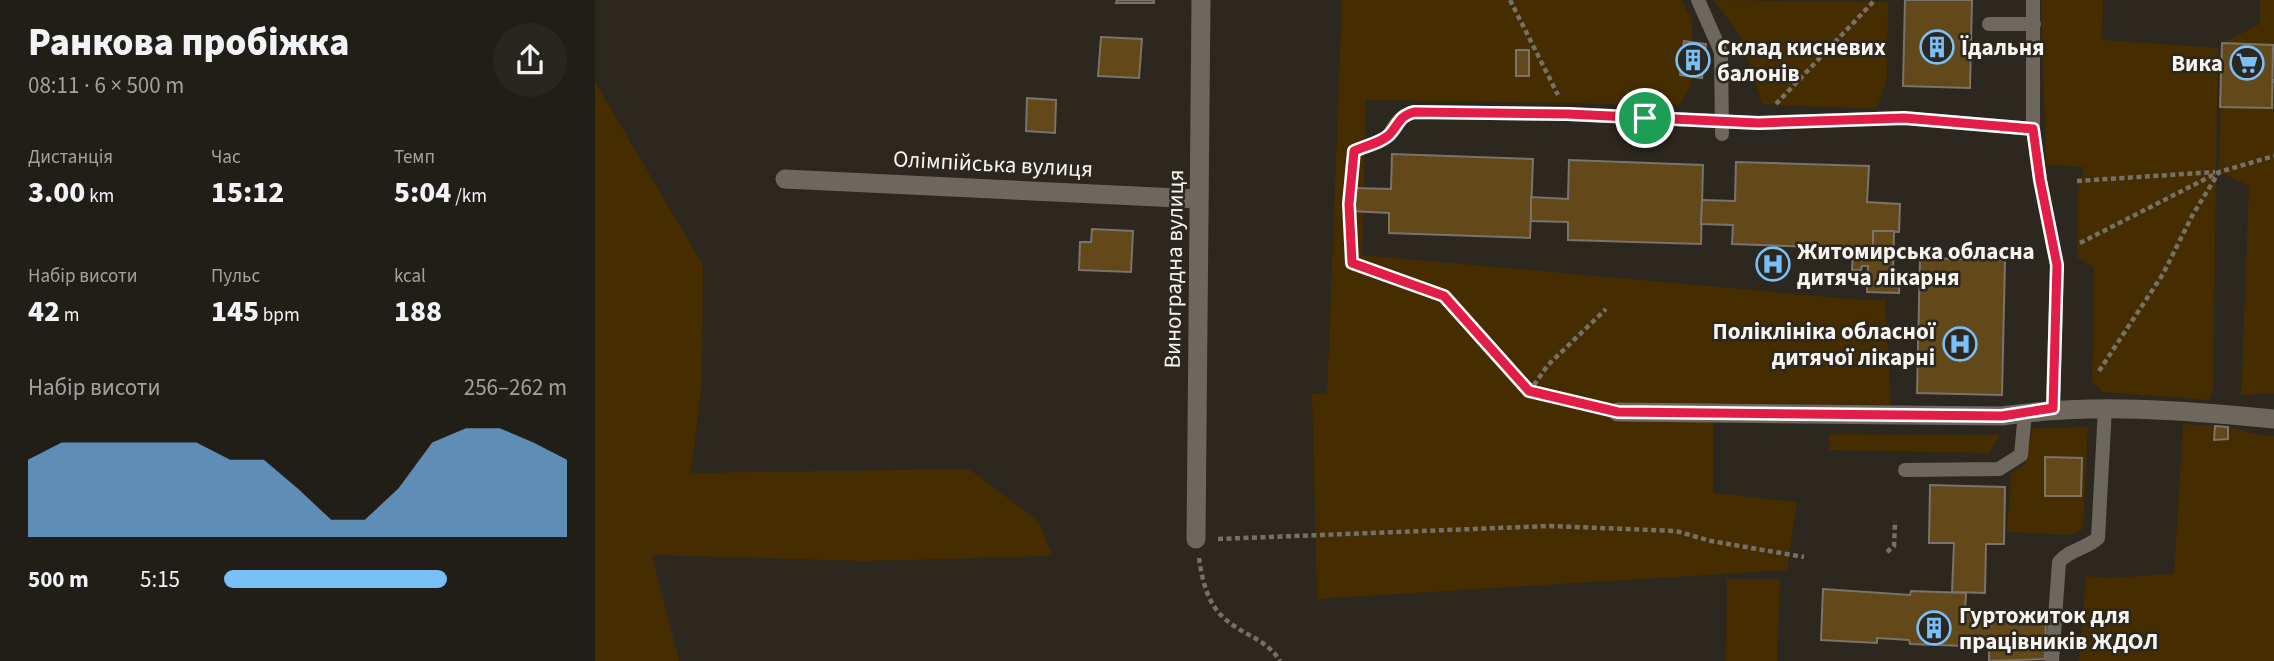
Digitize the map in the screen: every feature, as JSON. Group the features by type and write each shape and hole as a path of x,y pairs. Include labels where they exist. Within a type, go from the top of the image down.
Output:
{"street":[{"name":"Виноградна вулиця","path":"1196,539 1201,0"},
{"name":"Олімпійська вулиця","path":"785,179 1199,199"},
{"path":"1618,412 2002,416 2053,408 2105,408 2201,412 2274,419"}],"lane":[{"path":"1698,0 1721,52 1721,128"},
{"path":"2033,0 2033,129 2057,265 2053,408"},
{"path":"1989,24 2034,24"},
{"path":"1389,135 1404,114 1414,112 1568,114 1721,128 1758,123 1904,118 2033,129"},
{"path":"2052,661 2059,562 2066,554 2090,545 2098,538 2105,408"},
{"path":"1905,470 1999,469 2007,466 2021,455 2025,412"}],"path":[{"path":"1510,0 1568,114"},
{"path":"1758,123 1875,0"},
{"path":"1389,135 1354,151 1349,204 1352,263 1444,296 1529,391 1618,412"},
{"path":"2080,243 2219,172 2274,156"},
{"path":"2077,181 2219,172"},
{"path":"2099,371 2163,274 2192,216 2219,172"},
{"path":"1529,391 1548,365 1606,309"},
{"path":"1887,552 1894,546 1895,521"},
{"path":"1280,661 1273,650 1223,618 1202,584 1196,539 1550,526 1676,531 1711,541 1804,557"}],"shaded area":[{"path":"1342,0 1681,0 1692,19 1692,43 1684,42 1680,75 1691,77 1692,85 1679,105 1366,100 1362,255 1885,300 1891,405 1714,403 1713,493 1797,502 1787,570 1317,599 1312,394 1327,394"},
{"path":"1713,0 1888,2 1887,77 1877,109 1762,104 1740,35"},
{"path":"2041,0 2103,0 2102,40 2218,48 2213,391 2209,400 2103,392 2092,381 2094,268 2077,257 2078,190 2084,167 2046,165"},
{"path":"2260,0 2274,0 2274,393 2241,395 2249,186 2219,172 2222,43 2260,24"},
{"path":"595,82 703,265 702,383 691,473 969,469 1039,522 1052,556 864,561 652,555 679,661 595,661"},
{"path":"2183,424 2215,426 2215,440 2228,439 2228,427 2274,436 2274,661 2079,661 2086,576 2108,578 2174,574"},
{"path":"2088,427 2083,529 2071,535 2007,532 2011,474 2024,465 2033,428"},
{"path":"1829,434 2000,435 1989,453 1829,450"},
{"path":"1727,579 1780,579 1777,661 1726,661"}],"building":[{"path":"1117,0 1154,0 1154,3 1116,3"},
{"name":"Їдальня","path":"1905,0 1972,0 1970,88 1903,86"},
{"path":"1101,37 1142,39 1139,78 1098,76"},
{"name":"Склад кисневих балонів","path":"1684,41 1706,44 1702,78 1680,75"},
{"name":"Вика","path":"2222,43 2273,45 2272,108 2220,107"},
{"path":"1516,50 1529,50 1529,76 1516,76"},
{"path":"1027,98 1056,100 1055,133 1026,131"},
{"path":"1392,154 1533,159 1530,238 1389,233 1389,213 1351,211 1352,188 1391,189"},
{"path":"1569,160 1703,165 1701,244 1568,240 1568,222 1531,221 1531,197 1568,199"},
{"path":"1736,162 1869,166 1867,202 1900,204 1899,232 1873,231 1873,249 1732,244 1733,225 1701,224 1702,200 1735,201"},
{"path":"1092,229 1133,231 1131,272 1079,270 1080,242 1091,242"},
{"path":"1873,231 1894,231 1893,272 1900,272 1899,293 1867,292 1868,266 1862,266 1861,270 1852,270 1853,248 1873,249"},
{"name":"Поліклініка обласної дитячої лікарні","path":"1920,258 2005,260 2002,395 1917,393"},
{"path":"2215,426 2228,427 2228,439 2214,440"},
{"path":"2045,457 2082,458 2081,496 2045,496"},
{"name":"Гуртожиток для працiвникiв ЖДОЛ","path":"1930,485 2005,487 2004,544 1986,544 1985,593 1952,592 1954,543 1929,543"},
{"name":"Гуртожиток для працiвникiв ЖДОЛ","path":"1823,589 1910,595 1911,591 1966,593 1965,613 1991,615 1991,610 2035,612 2035,617 2046,618 2045,659 1989,661 1989,641 1966,640 1965,646 1910,644 1909,640 1877,638 1877,643 1821,640"}],"place":[{"name":"Їдальня","path":"1937,47"},
{"name":"Склад кисневих балонів","path":"1693,60"},
{"name":"Вика","path":"2247,63"},
{"name":"Житомирська обласна дитяча лікарня","path":"1773,264"},
{"name":"Поліклініка обласної дитячої лікарні","path":"1960,344"},
{"name":"Гуртожиток для працiвникiв ЖДОЛ","path":"1934,628"}],"route":[{"path":"1404,114 1568,114 1645,118 1758,123 1904,118 2033,129 2057,265 2053,408 2002,416 1618,412 1529,391 1444,296 1352,263 1349,204 1354,151 1389,135 1404,114"}]}
